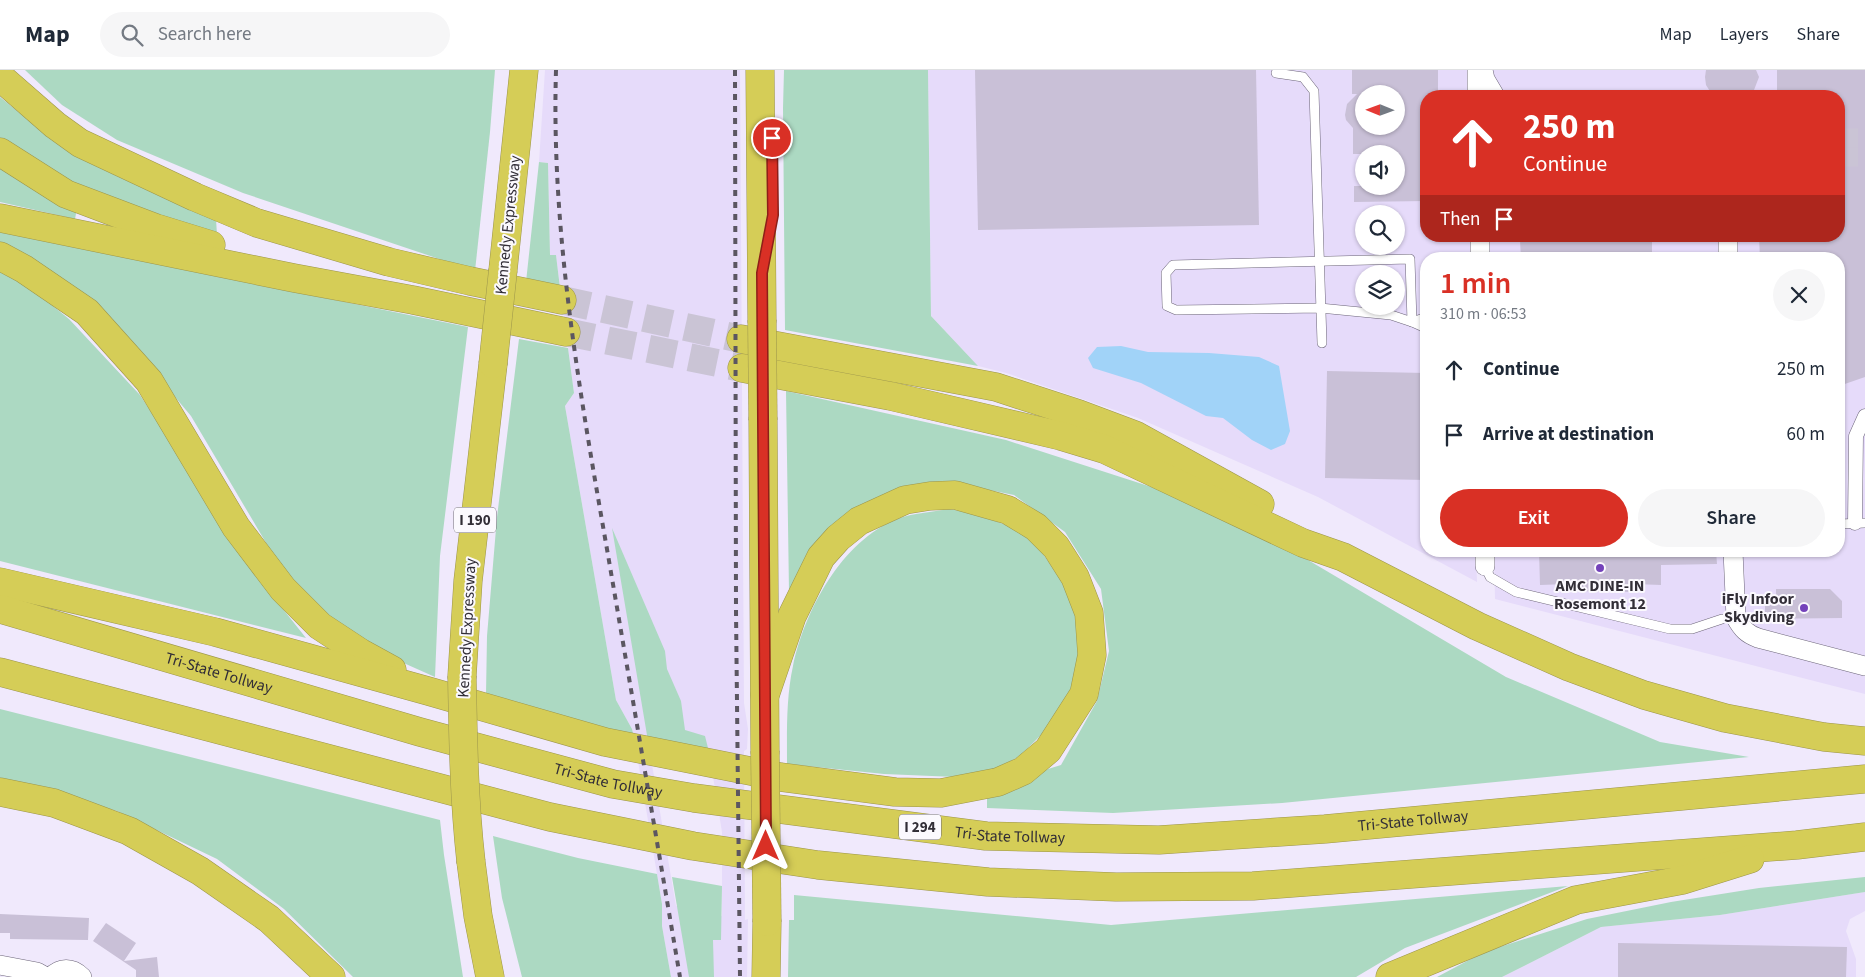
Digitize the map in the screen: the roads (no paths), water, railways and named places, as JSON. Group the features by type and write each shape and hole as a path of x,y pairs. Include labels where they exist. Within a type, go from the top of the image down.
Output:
{"highway":[{"name":"Kennedy Expressway","path":"490,977 478,916 471,862 464,782 462,676 469,572 504,270 524,70"},
{"path":"760,70 766,977"},
{"path":"762,273 773,215 773,70"},
{"path":"0,77 55,125 80,143 195,197 257,223 389,262 562,300"},
{"path":"0,152 66,194 156,228 228,250 294,278"},
{"path":"0,218 566,332"},
{"path":"0,256 24,269 88,312 149,381 236,527 282,589 320,626 361,653 428,690"},
{"path":"741,339 996,387 1078,414 1135,435 1309,532 1343,557"},
{"path":"742,368 908,400 1061,436 1104,449 1303,542 1343,557 1477,626 1569,667 1644,695 1725,718 1824,736 1865,741"},
{"path":"0,582 215,632 428,690 605,742 780,777 895,792 941,793 998,782 1022,771 1048,750 1084,694 1092,655 1089,613 1075,577 1066,562 1056,547 1036,527 1008,510 955,495 905,500 883,508 859,521 838,538 821,557 792,616 765,695"},
{"name":"Tri-State Tollway","path":"0,609 420,732 613,784 694,798 986,836 1160,840 1325,829 1865,779"},
{"path":"0,672 550,817 693,846 808,864 988,882 1116,887 1253,886 1797,845 1865,837"},
{"path":"0,792 54,803 130,831 200,871 269,919 331,977"},
{"path":"1390,977 1576,900 1683,880 1797,845"},
{"path":"478,916 499,977"}],"street":[{"path":"1477,70 1477,90"},
{"path":"1483,70 1485,79 1491,90"},
{"path":"1860,523 1856,436 1865,416"},
{"path":"1733,557 1736,618 1740,627 1747,634 1865,666"},
{"path":"0,965 37,972 46,977"},
{"path":"51,977 64,969 76,971 82,977"}],"lane":[{"path":"1276,73 1303,77 1314,91 1322,342"},
{"path":"1412,322 1410,259 1173,265 1166,273 1167,306 1176,310 1320,308 1391,316 1420,326"},
{"path":"1412,322 1420,320"},
{"path":"1845,524 1860,523"},
{"path":"1485,559 1490,577 1516,592 1670,629 1692,629 1722,619"}],"water":[{"path":"1121,346 1148,352 1209,353 1259,357 1279,366 1290,431 1285,444 1271,450 1252,440 1223,418 1206,416 1141,383 1093,368 1088,358 1097,347"}],"tunnel":[{"path":"1845,138 1865,138"},
{"path":"1845,157 1865,157"},
{"path":"562,300 741,339"},
{"path":"566,332 742,368"}],"railway":[{"path":"556,70 558,192 563,253 578,374 680,977"},
{"path":"735,70 736,611 740,977"}],"place":[{"name":"AMC DINE-IN Rosemont 12","path":"1600,568"},
{"name":"iFly Infoor Skydiving","path":"1804,608"}]}
